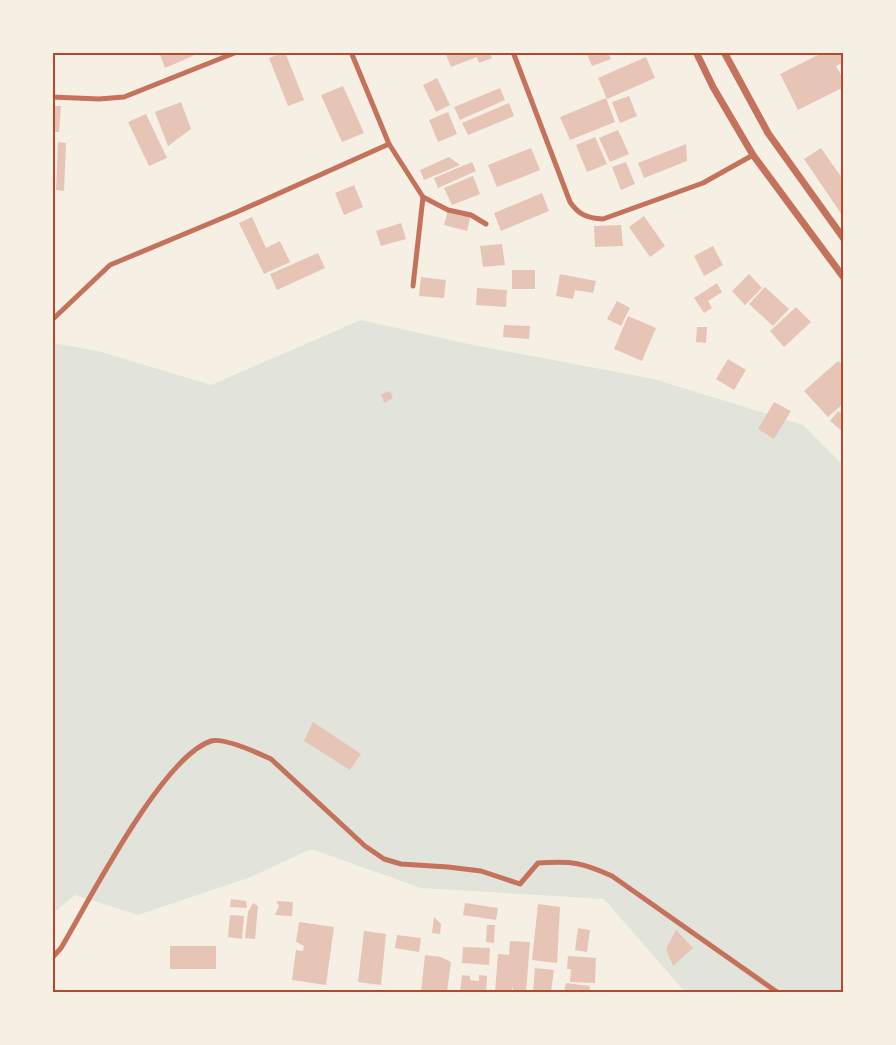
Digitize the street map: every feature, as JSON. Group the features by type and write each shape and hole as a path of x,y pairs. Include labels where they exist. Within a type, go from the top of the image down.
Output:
{"street":[{"path":"52,97 99,99 124,97 237,52"},
{"path":"351,52 389,144 423,196 448,210 471,215 486,224"},
{"path":"513,52 570,202 578,213 589,218 603,219 703,183 753,155"},
{"path":"696,52 713,87 753,155 843,278"},
{"path":"724,52 768,133 843,239"},
{"path":"52,320 110,265 237,212 389,144"},
{"path":"413,285 423,196"},
{"path":"52,958 61,948 142,810 193,749 213,740 254,751 272,759 365,846 384,859 401,864 482,871 520,884 538,863 586,864 612,876 777,993"}],"shaded area":[{"path":"361,320 473,345 654,379 803,425 843,465 843,992 685,992 604,899 421,888 311,849 251,877 138,915 75,895 53,913 53,343 98,351 211,385"}],"building":[{"path":"159,52 192,52 193,56 165,68"},
{"path":"285,52 304,100 288,106 269,58"},
{"path":"445,52 490,52 492,58 479,63 477,57 451,67"},
{"path":"586,52 608,52 611,59 592,66"},
{"path":"824,52 844,52 844,62 836,66 844,80 844,87 798,110 780,74"},
{"path":"646,57 655,78 607,99 598,78"},
{"path":"437,78 450,105 436,112 423,85"},
{"path":"343,86 364,133 342,142 321,95"},
{"path":"500,88 505,100 460,120 454,107"},
{"path":"629,96 637,116 620,123 612,102"},
{"path":"606,98 615,122 570,140 560,117"},
{"path":"181,102 191,129 168,146 155,112"},
{"path":"509,103 514,116 468,135 462,123"},
{"path":"52,106 61,106 59,132 52,132"},
{"path":"448,112 457,134 438,142 429,120"},
{"path":"146,114 167,158 149,166 128,122"},
{"path":"618,130 629,154 610,162 599,138"},
{"path":"595,137 607,164 587,172 576,145"},
{"path":"58,142 66,143 64,191 56,190"},
{"path":"686,144 687,161 644,178 638,163"},
{"path":"531,148 540,170 497,187 488,165"},
{"path":"821,148 844,181 844,218 804,159"},
{"path":"449,157 460,165 424,180 420,170"},
{"path":"472,162 476,171 438,188 434,178"},
{"path":"626,162 635,184 621,190 612,167"},
{"path":"473,176 480,194 452,205 444,188"},
{"path":"354,185 363,207 344,215 335,193"},
{"path":"542,193 549,211 501,231 494,213"},
{"path":"448,210 471,215 467,231 444,225"},
{"path":"644,216 665,246 650,257 629,227"},
{"path":"252,217 266,248 280,241 290,262 264,274 239,223"},
{"path":"401,223 406,239 381,246 376,231"},
{"path":"621,225 623,246 595,247 594,226"},
{"path":"502,244 505,265 483,267 480,246"},
{"path":"713,246 723,265 704,276 694,256"},
{"path":"318,253 325,268 277,290 270,274"},
{"path":"512,270 535,270 535,289 512,289"},
{"path":"560,274 596,281 593,293 575,290 573,299 556,296"},
{"path":"749,274 762,288 745,305 732,291"},
{"path":"421,277 446,280 444,298 419,296"},
{"path":"717,283 722,292 708,301 712,308 704,313 694,298"},
{"path":"765,287 789,309 773,326 749,304"},
{"path":"477,288 507,290 506,307 476,305"},
{"path":"617,301 630,308 621,326 607,319"},
{"path":"796,307 811,322 784,347 770,331"},
{"path":"628,316 656,328 642,361 614,349"},
{"path":"504,325 530,326 529,339 503,337"},
{"path":"697,327 707,327 706,343 696,342"},
{"path":"728,359 746,370 734,390 716,379"},
{"path":"838,361 844,366 844,403 828,417 804,391"},
{"path":"390,391 393,398 384,403 381,394"},
{"path":"774,402 791,411 774,439 758,429"},
{"path":"838,411 844,415 844,433 830,421"},
{"path":"313,722 361,754 350,770 304,741"},
{"path":"231,899 246,901 247,908 230,907"},
{"path":"276,901 293,902 292,916 275,915 279,906"},
{"path":"253,903 258,906 255,939 245,938 248,912"},
{"path":"465,903 498,908 496,920 463,915"},
{"path":"538,904 560,907 557,963 532,960"},
{"path":"230,915 244,916 242,939 228,937"},
{"path":"434,917 441,924 440,934 432,933"},
{"path":"299,922 334,927 326,985 292,980 296,950 303,951 304,946 296,942"},
{"path":"487,925 495,925 494,943 486,942"},
{"path":"578,928 590,930 587,952 575,950"},
{"path":"676,930 693,948 673,966 666,949"},
{"path":"364,931 386,934 381,985 358,982"},
{"path":"397,935 421,938 419,952 395,948"},
{"path":"510,941 530,942 526,992 513,992 513,986 511,992 495,992 498,954 509,955"},
{"path":"170,946 216,946 216,969 170,969"},
{"path":"463,947 490,948 489,965 462,963"},
{"path":"425,955 441,957 451,962 447,992 421,992"},
{"path":"568,956 596,958 595,983 570,982 571,969 567,969"},
{"path":"535,968 554,970 551,992 533,992"},
{"path":"462,975 470,976 470,980 479,981 479,975 487,976 486,992 460,992"},
{"path":"566,983 590,986 589,992 564,992"}]}
